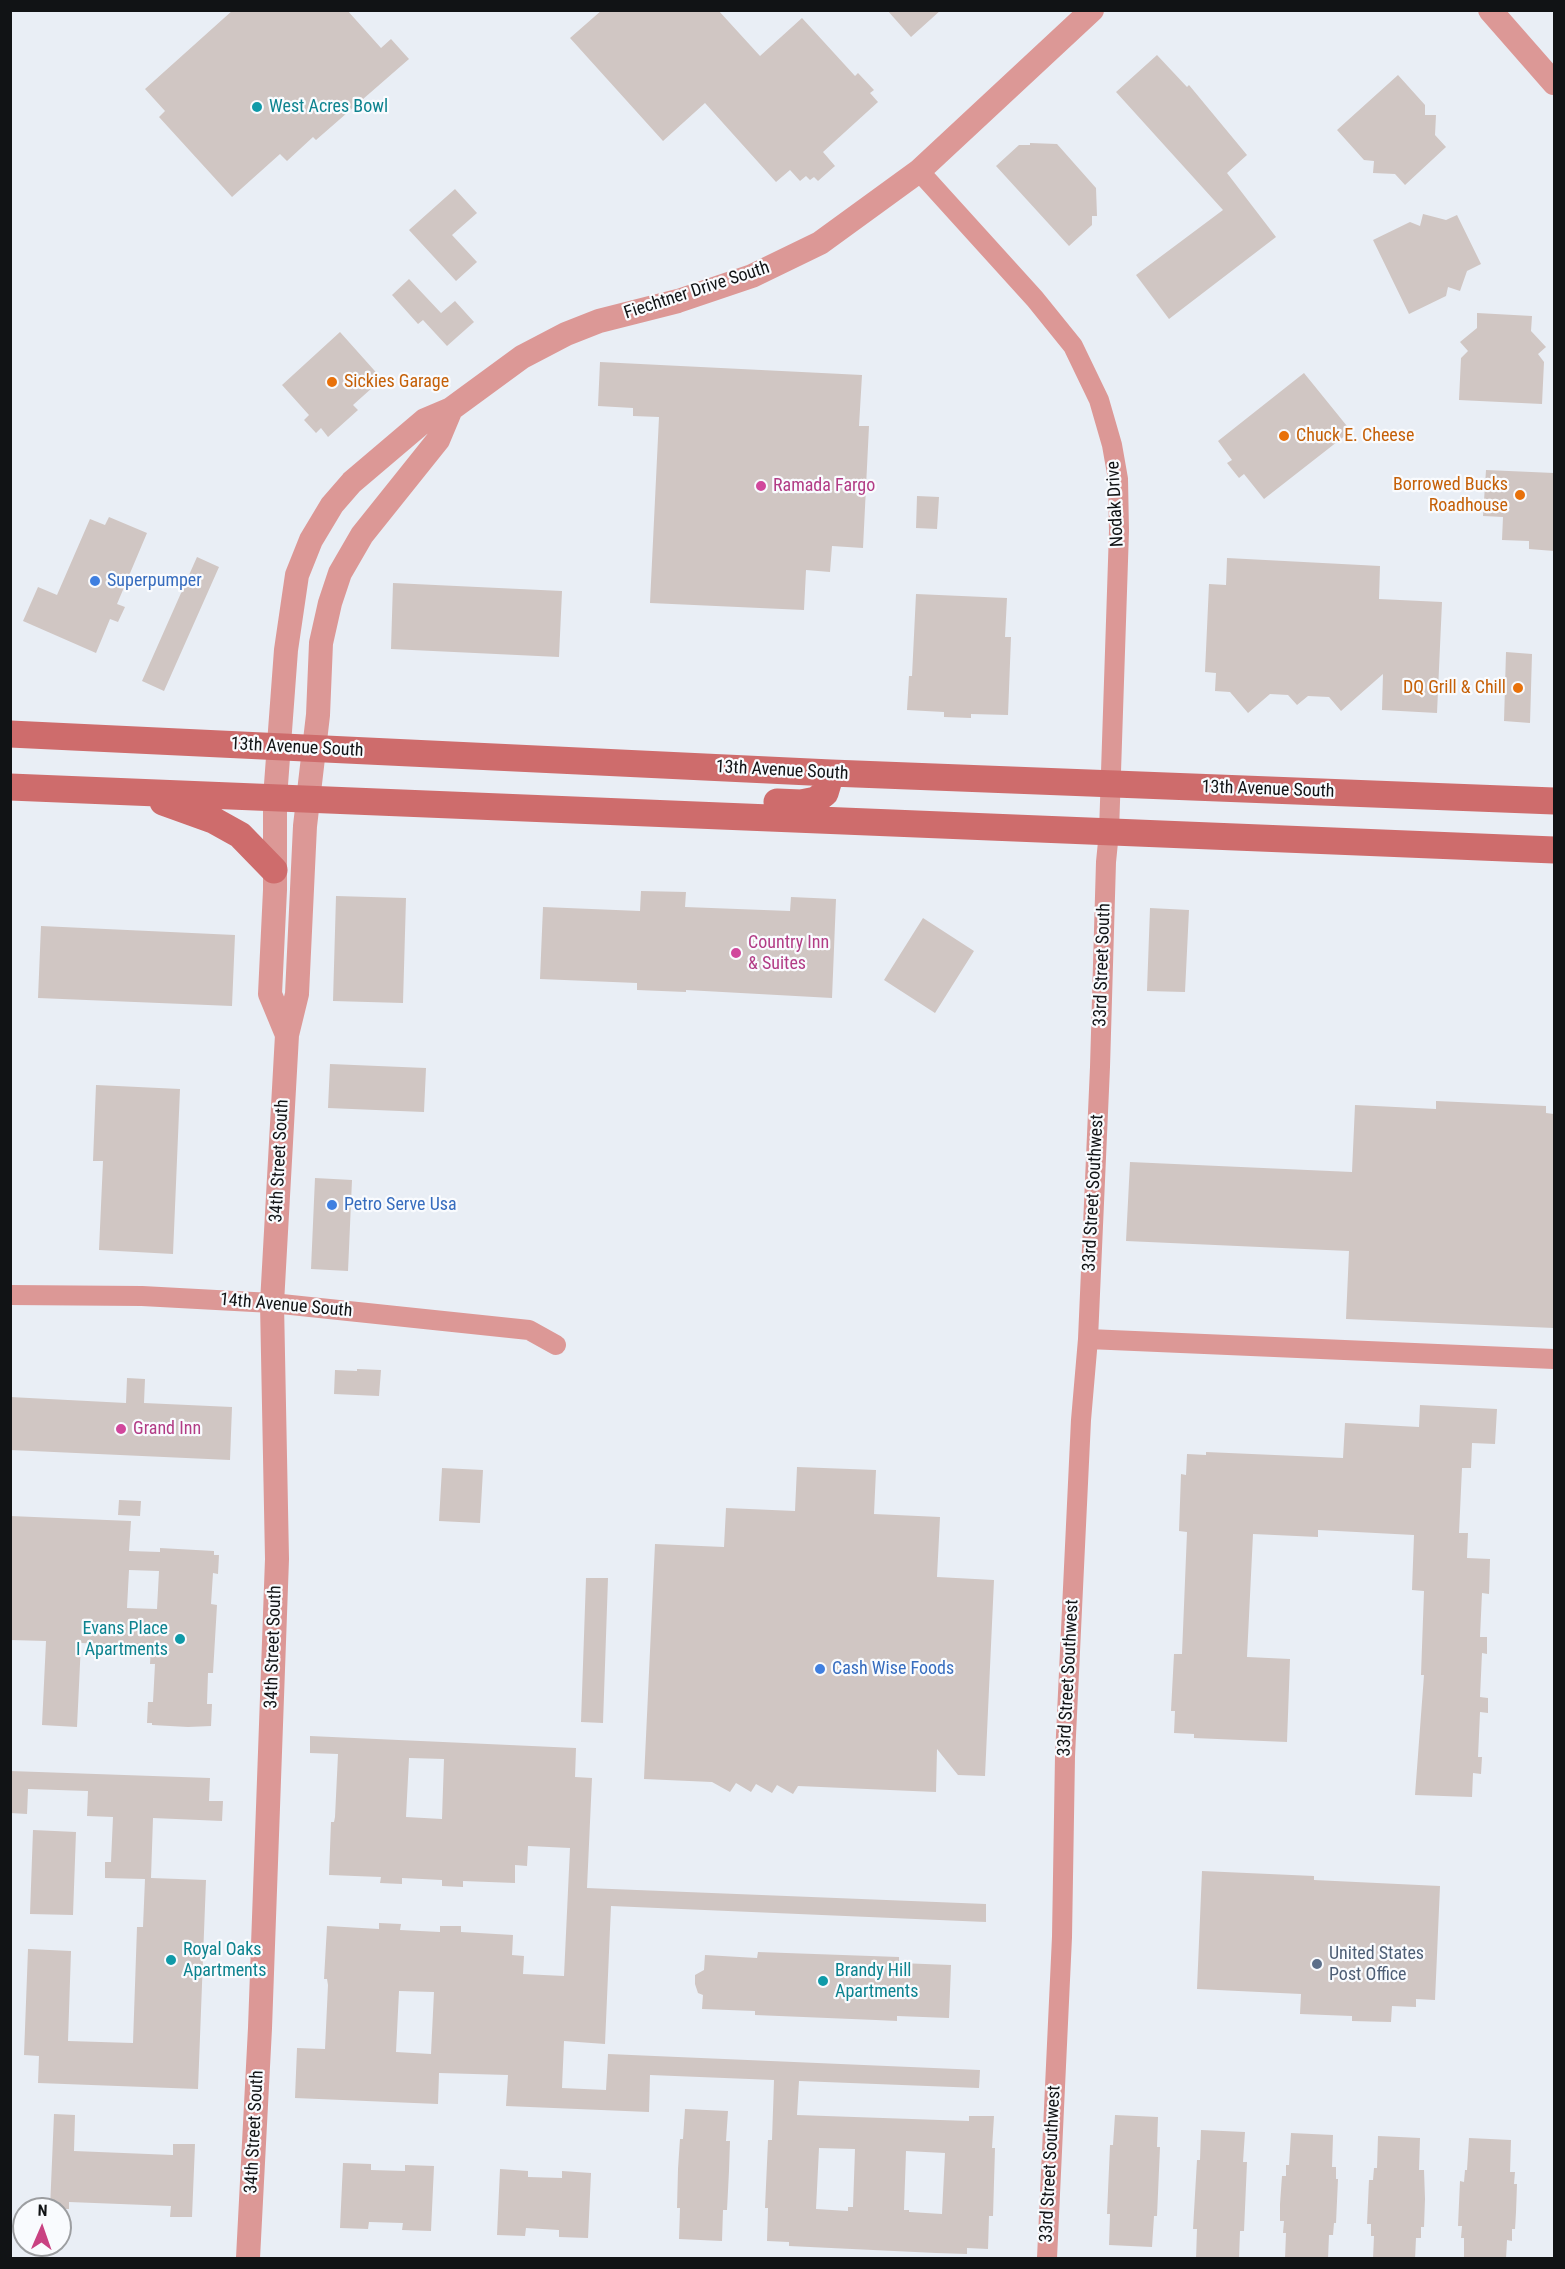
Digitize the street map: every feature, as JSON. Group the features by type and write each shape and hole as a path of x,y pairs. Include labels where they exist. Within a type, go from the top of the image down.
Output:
{"main road":[{"name":"13th Avenue South","path":"10,734 831,773 1554,801"},
{"path":"642,813 741,801 801,803 816,800 825,793 831,773"},
{"path":"10,787 1554,850"},
{"path":"133,792 213,820 240,835 274,870"}],"street":[{"name":"Fiechtner Drive South","path":"275,798 290,614 297,575 311,540 332,505 352,482 425,420 452,409 522,357 566,334 599,321 678,301 752,276 820,243 919,171 1092,10"},
{"path":"1490,10 1554,83"},
{"name":"Nodak Drive","path":"919,171 1035,299 1073,346 1090,378 1104,415 1118,479 1119,514 1109,832"},
{"name":"Fiechtner Drive South","path":"308,799 318,715 321,643 340,573 362,535 438,440 452,409"},
{"name":"34th Street South","path":"275,798 270,994 287,1035"},
{"name":"34th Street South","path":"248,2259 260,2028 277,1559 272,1303 287,1035 297,994 304,826 308,799"},
{"name":"33rd Street South","path":"1098,1098 1109,832"},
{"name":"33rd Street Southwest","path":"1047,2259 1062,1937 1065,1756 1081,1420 1088,1339 1098,1098"},
{"name":"14th Avenue South","path":"10,1295 142,1296 272,1303 529,1330 556,1345"},
{"path":"1088,1339 1554,1359"}],"building":[{"name":"West Acres Bowl","path":"233,10 347,10 381,48 391,39 409,59 316,140 313,137 287,161 280,154 232,197 159,117 165,111 145,89"},
{"path":"602,10 718,10 760,56 802,18 855,76 858,73 874,90 870,93 878,102 823,152 835,166 818,181 814,177 810,180 806,176 800,181 790,170 776,182 705,103 663,141 570,38"},
{"path":"887,10 941,10 911,37"},
{"path":"1157,55 1187,87 1189,85 1247,155 1227,173 1276,237 1169,319 1136,275 1223,210 1116,92"},
{"path":"1398,75 1425,105 1425,115 1436,115 1435,135 1446,147 1405,185 1395,174 1373,173 1374,161 1364,160 1337,130"},
{"path":"1030,143 1057,144 1096,188 1097,216 1092,216 1092,225 1069,246 996,166 1019,145 1030,145"},
{"path":"455,189 477,213 452,235 477,262 456,281 409,230"},
{"path":"1423,214 1446,220 1457,215 1481,264 1467,271 1460,291 1448,287 1446,296 1409,314 1373,240 1410,222 1420,226"},
{"path":"409,279 441,313 455,301 474,322 447,346 423,320 418,324 392,295"},
{"path":"1477,313 1532,316 1531,331 1546,347 1538,354 1544,362 1542,404 1459,400 1461,358 1468,351 1460,342 1477,328"},
{"name":"Sickies Garage","path":"340,332 382,379 353,405 358,410 328,437 321,428 316,433 304,420 309,415 282,385"},
{"name":"Ramada Fargo","path":"600,362 862,375 859,426 869,426 863,548 832,546 830,572 806,570 804,610 650,603 659,417 633,416 633,408 598,406"},
{"name":"Chuck E. Cheese","path":"1304,373 1351,431 1264,499 1244,474 1239,478 1227,463 1232,460 1218,441"},
{"name":"Borrowed Bucks Roadhouse","path":"1486,470 1554,473 1554,551 1529,549 1529,541 1502,540 1503,517 1483,516"},
{"path":"917,496 939,497 937,529 916,528"},
{"path":"109,517 147,533 117,604 125,607 118,622 110,619 96,653 23,621 38,587 57,595 90,519 105,525"},
{"path":"197,557 219,567 164,691 142,681"},
{"path":"1227,558 1380,566 1379,599 1442,602 1437,713 1382,710 1383,674 1341,711 1329,697 1308,696 1297,705 1288,695 1270,694 1248,713 1230,692 1215,691 1216,673 1205,672 1209,584 1226,585"},
{"path":"393,583 562,591 559,657 391,649"},
{"path":"916,594 1007,598 1005,637 1011,637 1008,715 971,714 971,718 944,717 944,712 907,710 909,676 912,676"},
{"name":"DQ Grill & Chill","path":"1506,652 1532,654 1530,723 1504,721"},
{"name":"Country Inn & Suites","path":"641,891 686,892 685,907 790,911 791,897 836,899 832,998 686,990 686,992 637,990 637,983 540,979 543,907 640,911"},
{"path":"336,896 406,898 403,1003 333,1001"},
{"path":"1150,908 1189,910 1185,992 1147,991"},
{"path":"923,918 974,951 935,1013 884,980"},
{"path":"41,926 235,935 232,1006 38,998"},
{"path":"330,1064 426,1068 424,1112 328,1108"},
{"path":"96,1085 180,1089 173,1254 99,1250 103,1161 93,1161"},
{"path":"1436,1101 1546,1106 1546,1113 1554,1114 1554,1328 1346,1319 1349,1251 1126,1241 1130,1162 1352,1172 1355,1105 1436,1109"},
{"path":"315,1178 352,1180 348,1271 311,1269"},
{"path":"357,1369 381,1370 379,1396 334,1394 335,1370 357,1371"},
{"name":"Grand Inn","path":"127,1378 145,1379 144,1403 232,1407 230,1460 10,1450 10,1397 126,1403"},
{"path":"1420,1405 1497,1409 1495,1444 1472,1443 1471,1468 1462,1468 1459,1533 1468,1533 1467,1558 1490,1559 1489,1594 1482,1593 1480,1637 1487,1637 1487,1654 1482,1653 1480,1697 1488,1698 1488,1713 1480,1712 1478,1757 1482,1757 1481,1774 1473,1773 1472,1797 1415,1795 1424,1675 1421,1675 1424,1591 1412,1590 1414,1535 1318,1530 1318,1537 1253,1534 1247,1657 1290,1659 1287,1742 1194,1738 1194,1734 1174,1733 1175,1711 1171,1711 1174,1654 1182,1654 1187,1532 1179,1531 1181,1474 1186,1475 1187,1454 1206,1455 1206,1452 1343,1458 1345,1423 1419,1427"},
{"name":"Cash Wise Foods","path":"797,1467 876,1470 874,1514 940,1517 937,1577 994,1580 985,1776 958,1775 937,1749 936,1792 798,1786 793,1794 777,1785 772,1793 756,1784 751,1792 736,1783 730,1792 712,1782 644,1779 655,1544 724,1547 726,1508 795,1511"},
{"path":"442,1468 483,1470 480,1523 439,1521"},
{"path":"119,1500 141,1501 140,1516 118,1515"},
{"path":"10,1516 131,1521 129,1551 160,1552 160,1548 214,1551 214,1555 219,1555 218,1574 213,1573 211,1604 217,1605 213,1673 208,1673 207,1704 212,1704 211,1726 188,1727 147,1723 148,1702 153,1702 155,1664 150,1664 151,1646 81,1643 77,1727 42,1725 46,1641 10,1640","holes":["129,1570 159,1571 157,1609 127,1608"]},
{"path":"586,1578 608,1578 603,1723 581,1722"},
{"path":"310,1736 576,1748 575,1777 592,1778 587,1888 986,1904 986,1922 611,1906 605,2044 564,2041 562,2088 606,2090 608,2054 980,2070 979,2088 799,2081 797,2115 969,2121 969,2116 994,2116 993,2216 989,2216 988,2249 967,2248 967,2254 936,2253 789,2246 789,2242 767,2241 768,2208 765,2208 768,2140 772,2140 774,2080 650,2075 649,2112 506,2106 508,2075 439,2073 438,2104 295,2098 297,2048 325,2049 328,1985 327,1979 324,1979 327,1926 379,1929 379,1923 401,1924 400,1930 440,1932 440,1926 461,1926 461,1932 513,1935 512,1955 524,1956 523,1974 564,1976 570,1848 528,1846 527,1866 515,1865 515,1883 463,1881 463,1887 442,1886 442,1880 402,1878 402,1884 380,1883 381,1877 329,1875 331,1822 334,1822 335,1817 338,1754 310,1753","holes":["409,1758 444,1759 442,1819 406,1817","399,1991 434,1992 431,2054 396,2052","819,2148 855,2149 853,2207 848,2207 848,2211 816,2209","906,2151 945,2153 942,2214 904,2210"]},
{"path":"10,1771 210,1778 209,1801 223,1801 222,1821 153,1818 151,1878 206,1880 198,2089 38,2083 39,2056 24,2055 28,1949 71,1951 68,2041 133,2043 137,1927 143,1927 145,1879 105,1878 105,1862 111,1862 113,1817 87,1816 88,1791 28,1789 27,1814 10,1813"},
{"path":"33,1830 76,1832 73,1915 30,1914"},
{"name":"United States Post Office","path":"1202,1871 1314,1876 1314,1880 1440,1886 1435,2000 1416,1999 1416,2007 1392,2006 1391,2022 1352,2021 1352,2016 1300,2014 1301,1994 1197,1989"},
{"name":"Brandy Hill Apartments","path":"758,1952 899,1957 899,1963 951,1965 949,2018 897,2016 897,2021 755,2015 755,2011 702,2009 703,1995 698,1993 695,1975 704,1970 705,1955 757,1958"},
{"path":"685,2109 728,2111 726,2141 730,2141 729,2171 727,2210 723,2210 722,2241 679,2239 678,2169"},
{"path":"54,2114 75,2115 74,2151 173,2155 173,2144 195,2144 192,2217 170,2217 171,2206 72,2202 72,2197 51,2197"},
{"path":"1115,2115 1158,2117 1157,2147 1160,2147 1157,2216 1154,2216 1152,2247 1109,2245 1110,2214 1107,2214 1110,2145 1113,2145"},
{"path":"1201,2130 1245,2132 1243,2162 1247,2162 1244,2231 1240,2231 1239,2259 1196,2259 1197,2229 1193,2229"},
{"path":"1291,2133 1333,2135 1332,2167 1336,2167 1336,2179 1338,2179 1336,2223 1334,2223 1333,2235 1329,2235 1328,2259 1285,2259 1286,2233 1283,2233 1284,2221 1280,2221 1280,2204 1282,2176 1286,2176 1286,2165 1289,2165"},
{"path":"1378,2136 1420,2138 1419,2170 1424,2170 1424,2227 1421,2227 1421,2238 1416,2238 1415,2259 1373,2259 1374,2236 1371,2236 1371,2224 1367,2224 1369,2180 1373,2180 1374,2168 1377,2168"},
{"path":"1469,2138 1511,2140 1510,2172 1515,2172 1514,2184 1517,2184 1516,2212 1512,2241 1507,2240 1506,2259 1464,2259 1462,2226 1458,2226 1460,2181 1464,2182 1465,2170 1467,2170"},
{"path":"343,2163 371,2164 371,2170 405,2171 405,2165 434,2166 431,2231 402,2230 403,2223 369,2222 368,2229 340,2228"},
{"path":"500,2169 528,2171 528,2177 562,2178 562,2171 591,2173 588,2238 559,2237 559,2230 526,2228 525,2236 497,2235"}],"place":[{"name":"West Acres Bowl","path":"257,107"},
{"name":"Sickies Garage","path":"332,382"},
{"name":"Chuck E. Cheese","path":"1284,436"},
{"name":"Ramada Fargo","path":"761,486"},
{"name":"Borrowed Bucks Roadhouse","path":"1520,495"},
{"name":"Superpumper","path":"95,581"},
{"name":"DQ Grill & Chill","path":"1518,688"},
{"name":"Country Inn & Suites","path":"736,953"},
{"name":"Petro Serve Usa","path":"332,1205"},
{"name":"Grand Inn","path":"121,1429"},
{"name":"Evans Place I Apartments","path":"180,1639"},
{"name":"Cash Wise Foods","path":"820,1669"},
{"name":"Royal Oaks Apartments","path":"171,1960"},
{"name":"United States Post Office","path":"1317,1964"},
{"name":"Brandy Hill Apartments","path":"823,1981"}]}
